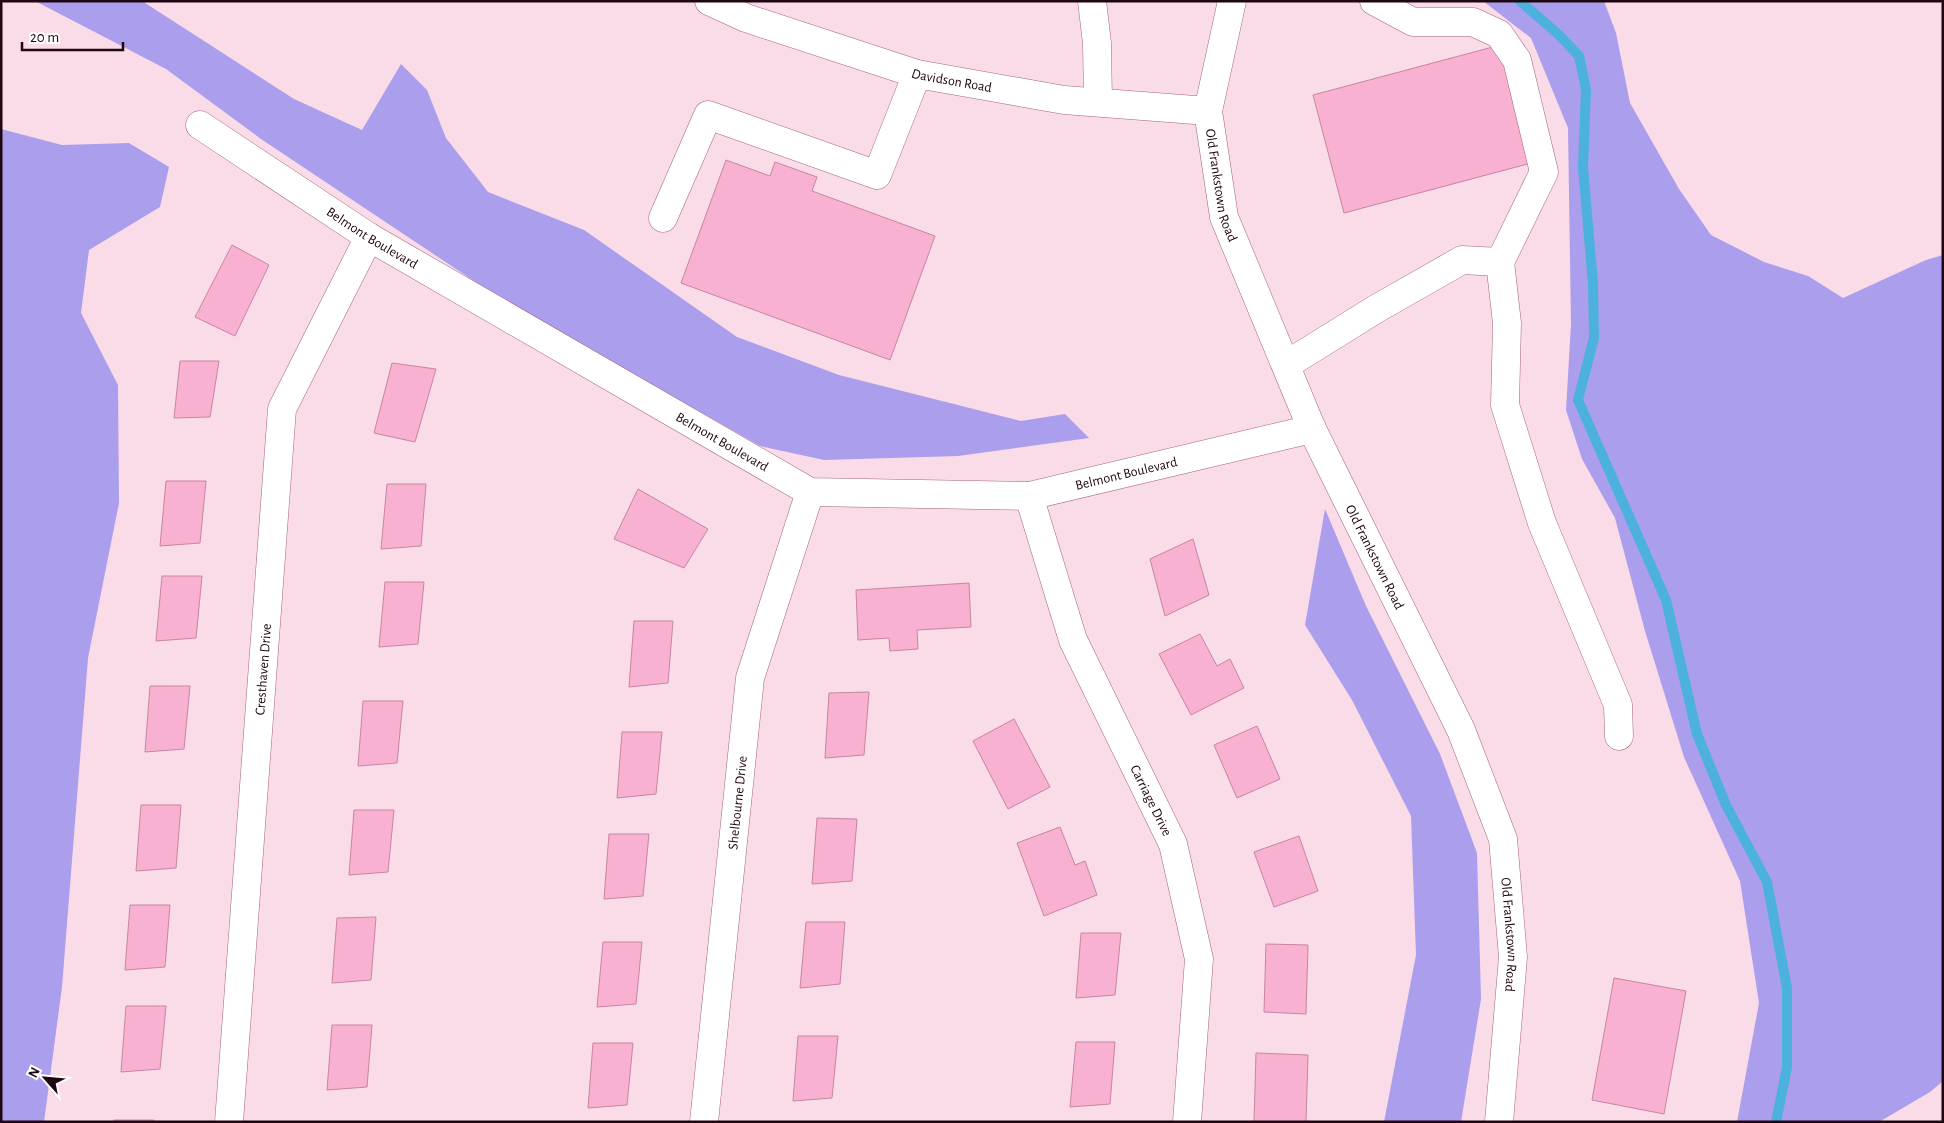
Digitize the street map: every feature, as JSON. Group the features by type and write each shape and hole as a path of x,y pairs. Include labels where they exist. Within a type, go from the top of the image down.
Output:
{"street":[{"name":"Davidson Road","path":"709,1 746,18 917,74 1064,100 1208,112"},
{"path":"1092,1 1097,43 1098,102"},
{"name":"Old Frankstown Road","path":"1232,1 1208,112 1224,217 1312,429 1462,730 1503,839 1513,958 1499,1122"},
{"path":"1374,1 1413,22 1474,22 1499,34 1517,60 1544,172 1500,262 1507,323 1505,405 1542,523 1618,705 1619,736"},
{"path":"663,218 708,115 877,175 917,74"},
{"name":"Belmont Boulevard","path":"200,125 369,237 810,492 1029,496 1312,429"},
{"name":"Cresthaven Drive","path":"229,1122 282,409 369,237"},
{"path":"1286,365 1376,309 1462,260 1500,262"},
{"name":"Shelbourne Drive","path":"704,1122 750,678 810,492"},
{"name":"Carriage Drive","path":"1029,496 1073,640 1172,844 1199,959 1187,1122"}],"shaded area":[{"path":"35,1 142,1 294,99 362,130 401,64 427,90 446,138 488,192 584,230 737,337 839,375 1021,421 1065,414 1089,438 958,456 824,460 760,446 495,295 261,139 166,69"},
{"path":"1483,1 1604,1 1616,33 1630,103 1679,189 1711,235 1764,262 1808,276 1843,298 1926,260 1943,255 1943,1081 1930,1092 1879,1122 1737,1122 1759,1003 1740,881 1684,757 1645,631 1615,518 1582,459 1566,410 1571,324 1568,128 1531,38"},
{"path":"1,129 62,145 129,143 169,167 160,207 89,250 81,313 118,385 119,503 88,658 62,987 44,1122 1,1122"},
{"path":"1325,509 1366,606 1440,754 1477,853 1481,999 1461,1122 1384,1122 1416,955 1411,816 1352,700 1305,625"}],"building":[{"path":"1504,44 1535,162 1344,213 1313,95"},
{"path":"726,160 770,176 775,162 817,177 812,191 935,236 890,360 681,283"},
{"path":"232,245 269,265 235,336 195,317"},
{"path":"180,361 219,361 210,417 174,418"},
{"path":"392,363 436,369 415,442 374,433"},
{"path":"166,481 206,481 200,543 160,546"},
{"path":"387,484 426,484 421,546 381,549"},
{"path":"638,489 708,529 684,568 614,539"},
{"path":"1193,539 1209,595 1165,616 1150,559"},
{"path":"162,576 202,576 196,638 156,641"},
{"path":"385,582 424,582 418,644 379,647"},
{"path":"969,583 971,627 917,630 918,649 890,651 889,638 858,640 856,590"},
{"path":"634,621 673,621 668,683 629,687"},
{"path":"1200,634 1217,666 1230,659 1244,688 1191,715 1159,654"},
{"path":"150,686 190,686 184,749 145,752"},
{"path":"869,692 864,755 825,758 829,693"},
{"path":"363,701 403,701 397,763 358,766"},
{"path":"1014,719 1050,787 1008,809 973,741"},
{"path":"1257,726 1280,779 1237,798 1214,745"},
{"path":"622,732 662,732 656,794 617,798"},
{"path":"141,805 181,805 176,868 136,871"},
{"path":"354,810 394,810 388,872 349,875"},
{"path":"817,818 857,819 852,881 812,884"},
{"path":"1060,827 1075,865 1085,861 1097,895 1044,916 1017,843"},
{"path":"609,834 649,834 643,896 604,899"},
{"path":"1299,836 1318,891 1274,907 1254,852"},
{"path":"130,905 170,905 165,967 125,970"},
{"path":"376,917 371,980 332,983 337,918"},
{"path":"806,922 845,922 840,984 800,988"},
{"path":"1081,933 1121,933 1115,995 1076,998"},
{"path":"603,942 642,942 636,1004 597,1007"},
{"path":"1266,944 1308,945 1306,1014 1264,1012"},
{"path":"1614,978 1686,991 1664,1114 1592,1100"},
{"path":"126,1006 166,1006 160,1069 121,1072"},
{"path":"332,1025 372,1025 367,1087 327,1090"},
{"path":"798,1036 838,1036 832,1098 793,1101"},
{"path":"1076,1042 1115,1042 1110,1104 1070,1107"},
{"path":"593,1043 633,1043 627,1105 588,1108"},
{"path":"1256,1053 1308,1055 1306,1122 1254,1122"},
{"path":"114,1120 154,1120 154,1122 114,1122"}],"waterway":[{"path":"1520,1 1559,35 1579,56 1586,89 1583,167 1593,284 1594,338 1578,400 1666,600 1697,734 1726,805 1767,882 1787,988 1787,1067 1776,1122"}]}
